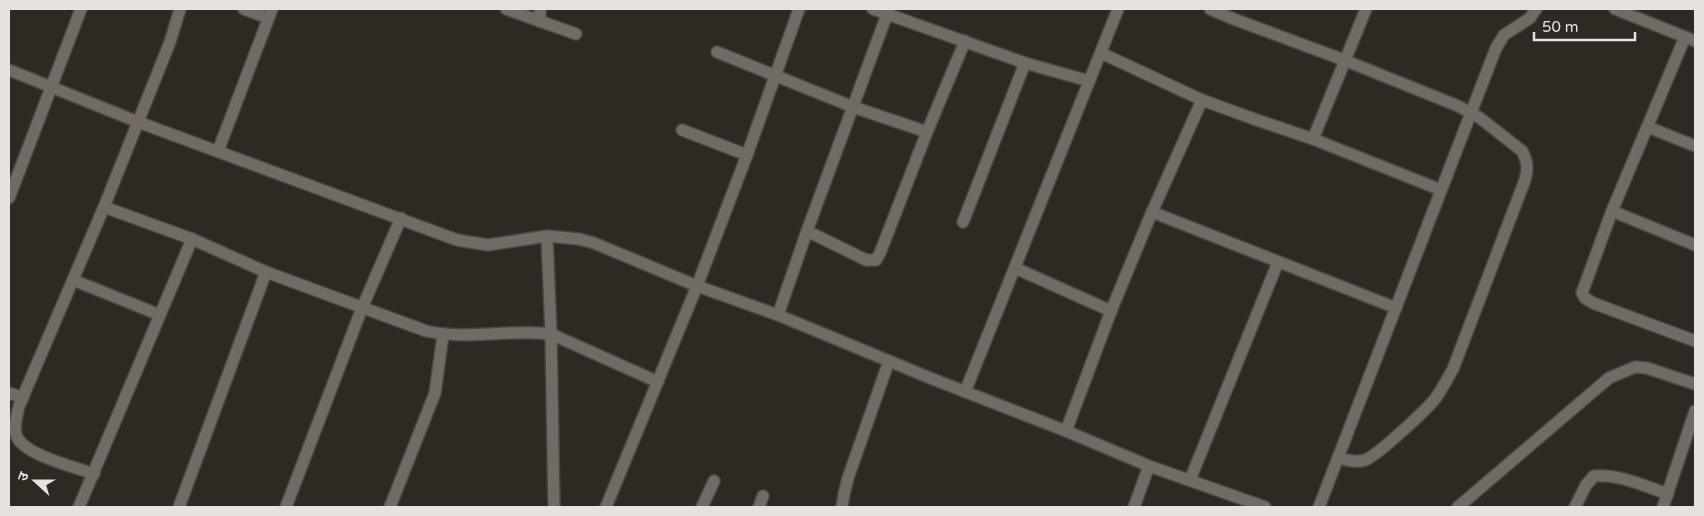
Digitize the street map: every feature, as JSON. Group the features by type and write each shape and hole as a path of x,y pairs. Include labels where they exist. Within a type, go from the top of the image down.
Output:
{"street":[{"path":"9,198 81,9"},
{"path":"94,474 33,452 22,445 17,436 15,426 19,406 104,207 170,42 180,9"},
{"path":"218,151 270,13 244,9"},
{"path":"506,9 576,34"},
{"path":"540,9 540,21"},
{"path":"606,507 697,286 800,9"},
{"path":"873,9 888,12 1025,63 1089,81"},
{"path":"965,392 1118,9"},
{"path":"1210,9 1344,60 1470,112 1522,151 1527,158 1528,168 1522,189 1453,369 1443,388 1433,401 1379,451 1366,459 1356,461 1338,458"},
{"path":"1313,139 1366,9"},
{"path":"1319,507 1496,48 1504,35 1530,18 1536,9"},
{"path":"1615,9 1644,14 1690,39 1648,127 1612,211 1582,293 1585,298 1695,342"},
{"path":"778,315 888,12"},
{"path":"807,231 866,260 876,260 965,41"},
{"path":"717,52 853,107 927,132"},
{"path":"1100,53 1202,100 1254,120 1313,139 1442,190"},
{"path":"963,222 1025,63"},
{"path":"9,70 138,122 457,240 488,245 546,236 579,239 594,243 697,286 778,315 965,392 1066,430 1149,466 1190,480 1244,503 1265,507"},
{"path":"1066,430 1152,212 1202,100"},
{"path":"1648,127 1695,146"},
{"path":"682,130 747,155"},
{"path":"104,207 192,239 266,272 426,331 443,335 532,331 551,334 658,382"},
{"path":"1612,211 1695,245"},
{"path":"1152,212 1396,308"},
{"path":"286,507 362,308 401,218"},
{"path":"546,236 551,334 554,507"},
{"path":"79,507 192,239"},
{"path":"1190,480 1278,262"},
{"path":"1015,268 1112,311"},
{"path":"179,507 266,272"},
{"path":"73,280 160,316"},
{"path":"390,507 435,393 443,335"},
{"path":"842,507 848,478 889,361"},
{"path":"1458,507 1609,378 1635,367 1646,368 1695,384"},
{"path":"9,393 23,398"},
{"path":"1664,507 1695,411"},
{"path":"1134,507 1149,466"},
{"path":"1576,507 1586,485 1594,476 1607,475 1618,477 1668,494"},
{"path":"702,507 714,481"}]}
